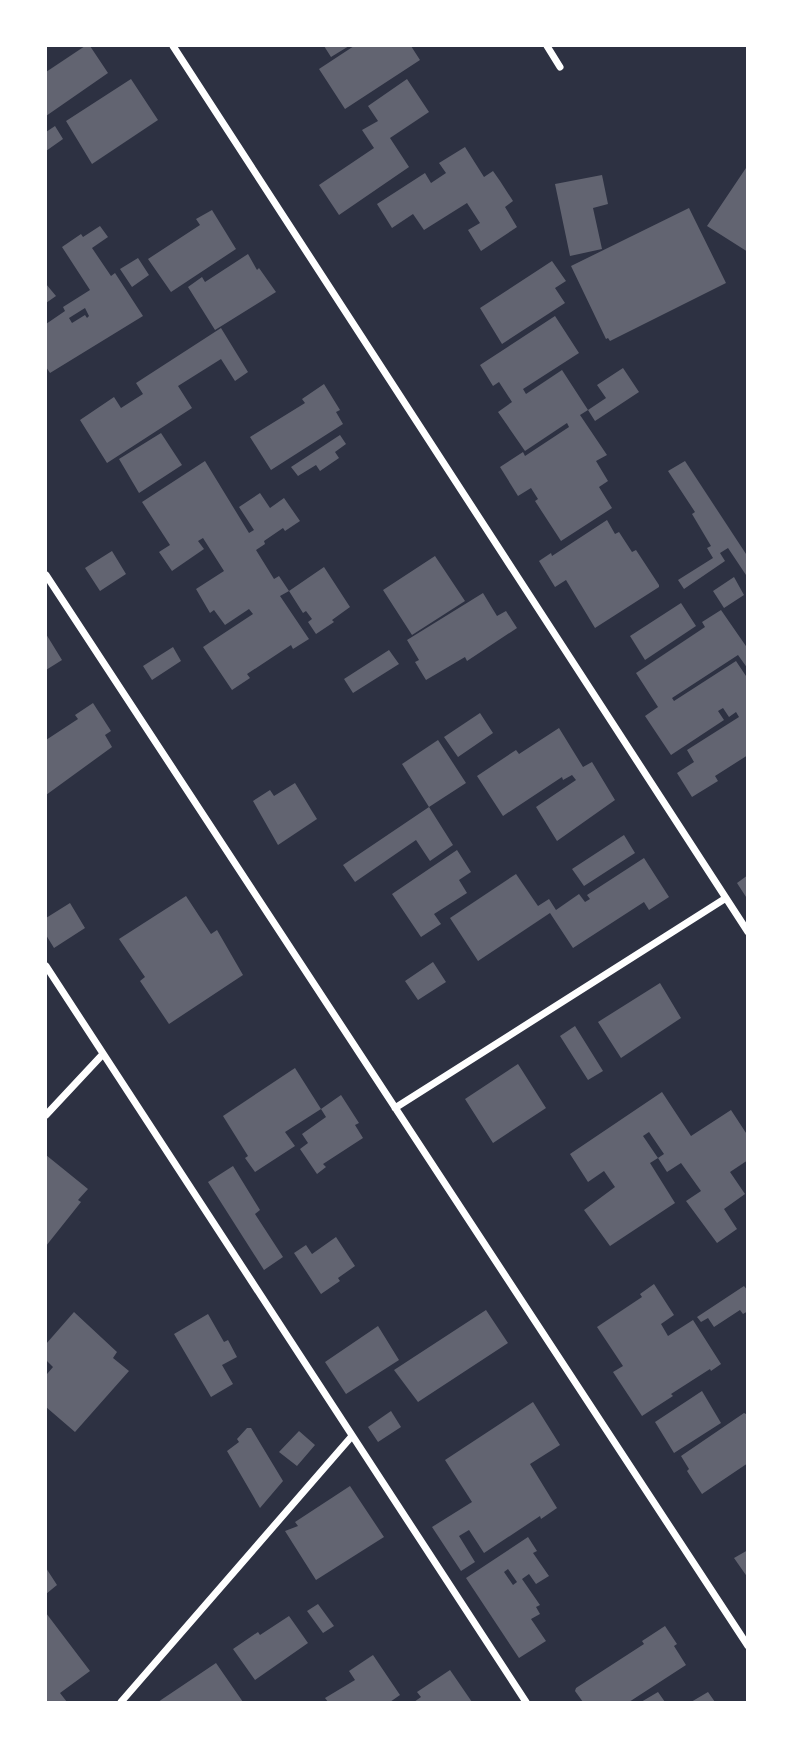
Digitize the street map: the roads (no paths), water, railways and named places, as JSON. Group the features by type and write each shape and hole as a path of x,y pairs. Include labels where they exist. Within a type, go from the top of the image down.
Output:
{"street":[{"path":"173,46 747,932"},
{"path":"547,46 560,67"},
{"path":"46,575 747,1646"},
{"path":"395,1108 726,898"},
{"path":"46,966 526,1703"},
{"path":"46,1115 103,1054"},
{"path":"121,1703 352,1436"}]}
